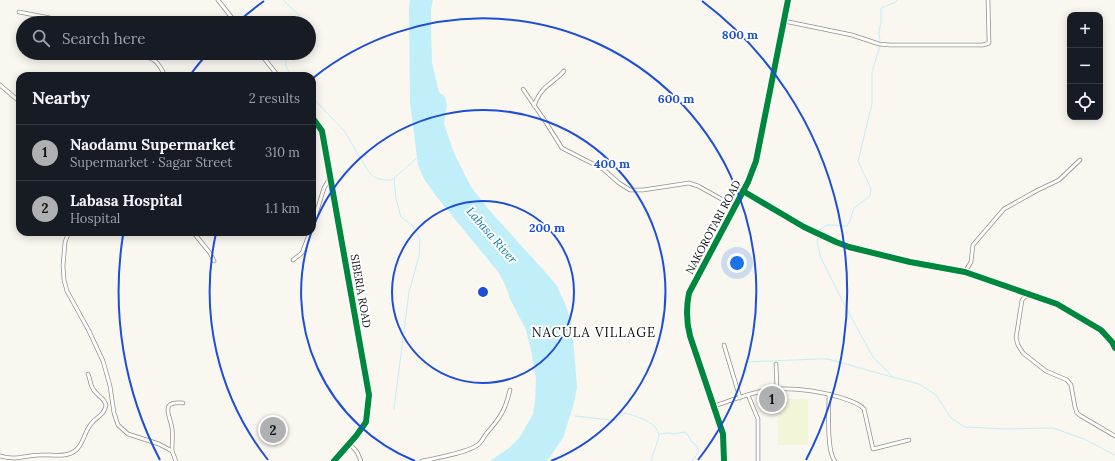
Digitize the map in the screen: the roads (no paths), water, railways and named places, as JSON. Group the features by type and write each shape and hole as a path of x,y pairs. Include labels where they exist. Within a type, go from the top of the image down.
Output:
{"street":[{"path":"218,0 231,16"},
{"name":"NAKOROTARI ROAD","path":"724,461 723,434 690,336 686,312 690,293 752,172 758,153 788,0"},
{"path":"784,21 852,35 879,44 983,45 989,44 988,0"},
{"path":"19,12 40,16"},
{"path":"156,60 160,64 163,72"},
{"path":"265,60 275,72"},
{"path":"534,106 545,87 564,71"},
{"path":"0,85 16,99"},
{"path":"523,89 562,148 603,169 619,183 630,190 643,190 689,183 698,186 734,206"},
{"name":"SIBERIA ROAD","path":"316,123 322,131 369,394 366,422 350,444 334,461"},
{"path":"965,272 971,262 973,245 1004,209 1059,180 1080,160"},
{"path":"316,214 324,188 330,178"},
{"path":"743,191 820,236 849,247 910,262 965,272 1056,304 1101,330 1112,342 1115,348"},
{"path":"67,236 65,242 63,266 65,285 103,361 118,425 128,434 159,444 172,451"},
{"path":"195,236 210,253 214,261"},
{"path":"294,260 302,253 308,236"},
{"path":"1031,296 1026,296 1022,300 1016,338 1018,345 1024,353 1046,371 1066,380 1071,385 1077,413 1115,436"},
{"path":"724,345 740,398"},
{"path":"776,364 777,389"},
{"path":"0,456 17,459 39,454 64,455 72,453 78,449 87,429 93,421 104,412 106,406 102,397 97,394 92,387 88,374"},
{"path":"714,406 748,395 777,389 829,394 851,401 864,409 873,449 908,440"},
{"path":"422,461 468,449 478,444 497,421 506,407 510,390"},
{"path":"829,394 830,449 832,458 835,461"},
{"path":"748,395 758,419 758,461"},
{"path":"176,461 172,451 172,428 167,412 168,407 171,404 175,402 183,403"},
{"path":"350,444 358,452 361,461"}],"water":[{"name":"Labasa River","path":"410,0 433,0 431,10 432,63 439,92 445,97 447,105 444,124 454,153 471,187 490,211 557,286 566,306 572,325 577,387 574,403 563,438 547,461 490,461 509,448 520,437 533,414 536,379 532,355 526,330 499,273 436,196 424,179 418,165 410,102"}],"waterway":[{"path":"283,0 300,16"},
{"path":"880,42 879,32 881,8 896,2 897,0"},
{"path":"880,46 872,72 872,104 858,161 871,189 870,196 854,208 847,226 828,225 820,229 817,242 821,258 873,357 893,377 919,384 936,395 951,418 965,427 1005,429 1053,428 1084,439 1115,455"},
{"path":"286,60 286,65 290,72"},
{"path":"316,101 345,132 368,171 374,177 383,180 392,180 417,158"},
{"path":"394,178 396,199 401,217 412,225 420,239 419,256 409,292 394,409"},
{"path":"747,374 746,362 828,359 892,377"},
{"path":"575,416 617,420 625,413 637,416 649,422 656,428 659,436 651,461"},
{"path":"659,434 684,432 688,435 691,441 697,446 699,452 692,461"}],"place":[{"name":"Naodamu Supermarket","path":"772,399"},
{"name":"Labasa Hospital","path":"273,430"}],"district":[{"name":"NACULA VILLAGE","path":"594,332"}]}
